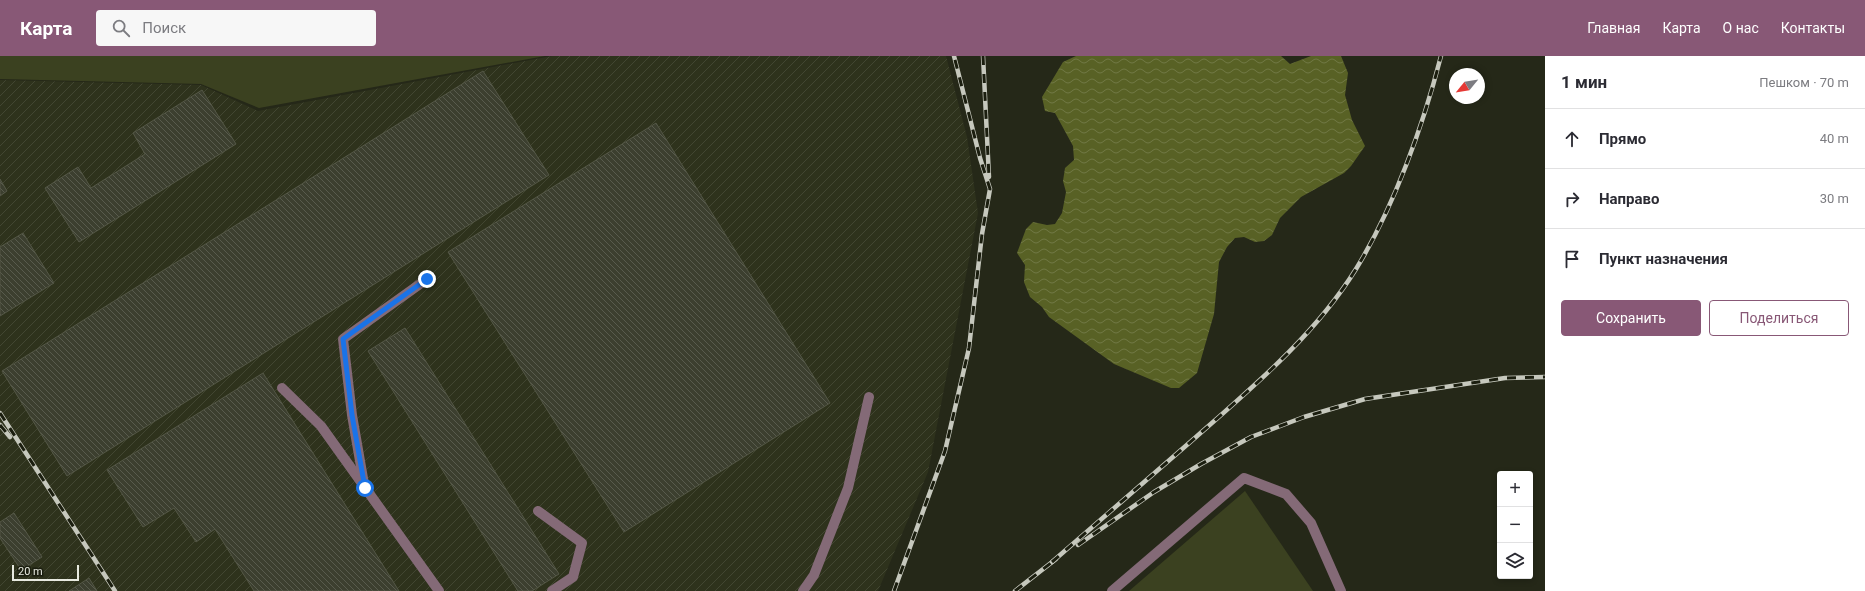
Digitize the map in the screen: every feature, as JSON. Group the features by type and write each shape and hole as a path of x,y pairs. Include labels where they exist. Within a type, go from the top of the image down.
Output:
{"lane":[{"path":"365,488 352,415 343,339 427,279"},
{"path":"282,388 321,426 438,591"},
{"path":"803,591 814,574 848,488 869,397"},
{"path":"1112,591 1244,478 1286,494 1301,511 1311,523 1340,591"},
{"path":"538,511 582,543 573,577 552,591"}],"shaded area":[{"path":"0,56 545,56 259,108 201,84 0,79"},
{"path":"552,56 946,56 967,137 978,213 928,472 878,591 0,591 0,80 201,85 258,111"},
{"path":"1245,491 1313,591 1129,591"}],"water":[{"path":"1076,56 1281,56 1290,64 1311,56 1341,56 1348,73 1345,95 1352,120 1365,146 1351,166 1344,173 1301,197 1280,218 1272,235 1264,241 1255,242 1244,237 1235,238 1227,247 1219,262 1214,314 1197,373 1179,388 1171,388 1114,364 1049,317 1042,307 1030,297 1024,282 1025,265 1017,253 1026,229 1033,222 1047,225 1055,224 1062,213 1066,192 1063,181 1065,168 1074,160 1073,146 1055,113 1045,111 1042,97 1063,62"}],"building":[{"path":"483,71 549,175 67,476 2,371"},
{"path":"202,90 236,144 79,242 45,188 78,167 91,188 145,154 133,133"},
{"path":"656,123 830,403 624,532 448,252"},
{"path":"0,179 7,191 0,196"},
{"path":"23,233 54,283 0,316 0,247"},
{"path":"405,328 559,574 532,591 518,591 368,351"},
{"path":"263,373 399,591 254,591 215,529 196,542 174,508 143,527 107,470"},
{"path":"14,513 42,557 21,570 0,538 0,522"},
{"path":"89,578 97,591 69,591"}],"railway":[{"path":"894,591 945,451 969,348 982,234 990,189 980,158 954,56"},
{"path":"983,56 989,177"},
{"path":"1052,562 1240,399 1303,338 1340,293 1370,245 1395,193 1416,138 1441,56"},
{"path":"1078,545 1154,492 1201,464 1251,437 1304,417 1365,399 1505,378 1545,377"},
{"path":"0,413 115,591"},
{"path":"0,425 10,437"},
{"path":"1015,591 1056,559"}],"route":[{"path":"365,488 352,415 343,339 427,279"}]}
